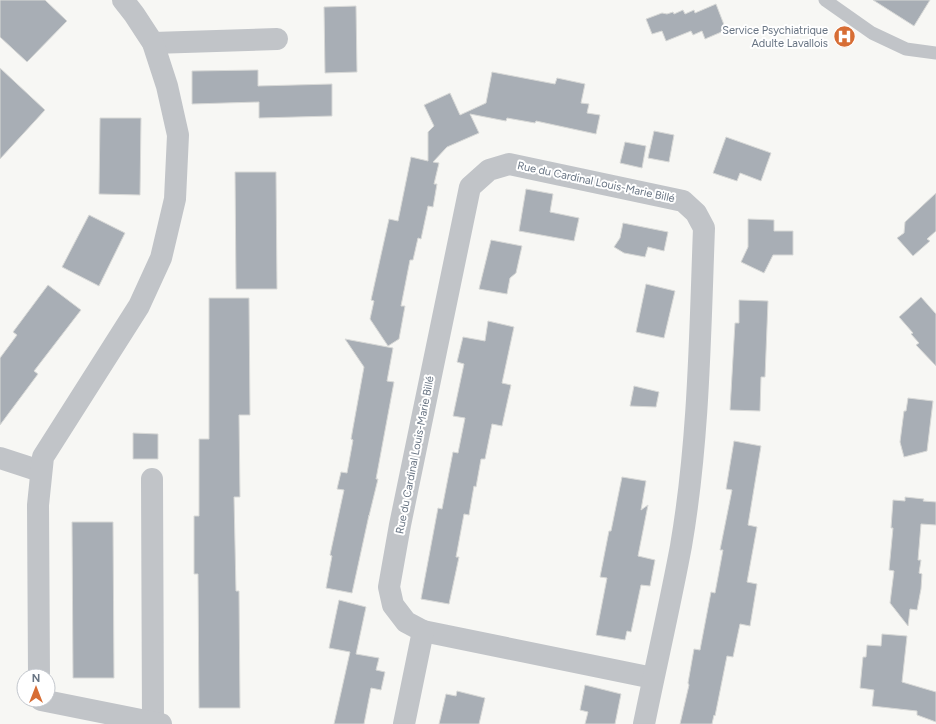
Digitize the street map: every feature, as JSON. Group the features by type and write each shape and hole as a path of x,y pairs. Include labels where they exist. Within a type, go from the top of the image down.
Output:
{"street":[{"path":"39,668 38,505 40,471 43,457 139,306 161,258 175,200 178,135 167,86 153,43 123,0"},
{"path":"153,43 277,39"},
{"name":"Rue du Cardinal Louis-Marie Billé","path":"644,724 681,546 693,450 700,355 704,228 696,213 683,201 510,164 489,170 470,187 400,525 389,587 393,605 406,622 423,631 653,678"},
{"path":"0,458 40,471"},
{"path":"56,703 157,723 152,479"},
{"path":"404,724 423,631"}],"lane":[{"path":"825,0 872,33 906,49 936,53"}],"building":[{"path":"0,0 45,0 67,21 27,62 0,37"},
{"path":"873,0 930,0 914,26"},
{"path":"716,4 726,30 705,39 702,31 693,35 691,31 666,41 662,31 652,34 646,19 662,13 667,14 673,12 674,14 683,10 685,14 694,10 695,13"},
{"path":"356,6 357,72 325,73 324,7"},
{"path":"0,68 45,110 0,159"},
{"path":"258,70 258,86 332,84 332,116 259,118 259,102 192,104 192,71"},
{"path":"492,72 555,84 557,78 585,84 581,103 589,104 587,113 600,115 596,134 536,121 535,123 507,118 506,121 470,114 479,133 447,147 433,162 439,163 434,184 437,184 433,207 428,206 421,239 418,238 413,260 410,260 401,306 405,306 399,339 388,346 370,319 374,301 371,300 389,219 398,221 411,157 428,161 428,132 434,126 424,105 450,93 460,115 486,103"},
{"path":"100,118 141,118 140,195 99,194"},
{"path":"654,131 674,135 669,162 648,158"},
{"path":"726,137 771,153 761,181 740,173 737,181 713,173"},
{"path":"625,142 646,146 642,168 620,163"},
{"path":"235,172 276,172 277,289 236,289"},
{"path":"526,189 553,194 550,212 579,218 574,241 519,231"},
{"path":"936,193 936,231 927,239 930,241 913,256 897,238 904,233 905,222"},
{"path":"89,215 125,233 99,286 62,267"},
{"path":"748,219 774,220 774,231 793,231 793,255 773,255 764,273 741,262 748,247"},
{"path":"623,223 668,232 664,251 648,247 645,257 624,253 614,247 620,238"},
{"path":"491,240 522,246 516,273 510,278 507,294 479,289"},
{"path":"646,284 675,291 664,338 636,332"},
{"path":"48,285 81,310 34,371 38,374 0,425 0,358 17,335 13,332"},
{"path":"921,297 936,314 936,366 916,345 919,343 911,334 913,333 899,317"},
{"path":"209,298 249,298 250,415 239,415 240,497 234,497 236,591 239,591 240,708 199,708 198,574 194,574 194,516 199,516 199,439 209,439"},
{"path":"739,300 768,301 765,377 761,377 760,411 730,410 735,323 739,323"},
{"path":"488,321 514,327 502,383 511,385 502,426 492,424 485,459 481,459 476,487 474,486 469,515 464,514 456,557 459,557 449,604 421,599 438,508 442,509 453,452 458,453 465,418 453,416 464,364 457,362 463,337 485,341"},
{"path":"345,339 393,348 387,381 394,382 376,479 378,479 352,593 326,588 332,556 330,555 344,490 337,489 341,472 347,473 353,440 351,439 364,367"},
{"path":"634,386 659,392 656,407 630,406"},
{"path":"908,398 933,401 927,451 904,457 900,442 904,411 906,411"},
{"path":"133,433 158,434 158,459 133,459"},
{"path":"734,441 761,446 748,525 757,527 747,582 757,584 750,626 740,624 733,657 727,656 715,716 714,715 712,724 680,724 689,685 688,683 694,649 700,650 711,592 715,593 723,550 720,550 732,490 726,489"},
{"path":"622,477 646,481 641,510 648,505 638,556 655,560 650,586 641,585 631,632 627,631 625,640 596,635 607,578 600,577"},
{"path":"905,497 936,502 936,525 921,524 918,560 921,560 919,573 922,574 921,589 917,610 910,609 908,626 890,603 894,571 889,570 893,528 891,528 893,500 905,501"},
{"path":"72,522 113,522 114,678 73,678"},
{"path":"339,600 366,607 356,654 379,658 376,670 385,672 381,690 371,688 364,724 334,724 350,652 329,648"},
{"path":"882,634 907,636 902,682 936,692 936,722 917,715 917,711 872,706 874,690 860,688 863,657 866,657 867,645 881,646"},
{"path":"585,685 621,694 615,724 585,724 588,712 580,710"},
{"path":"457,691 485,698 479,724 439,724 446,694 456,696"}],"place":[{"name":"Service Psychiatrique Adulte Lavallois","path":"844,36"}]}
